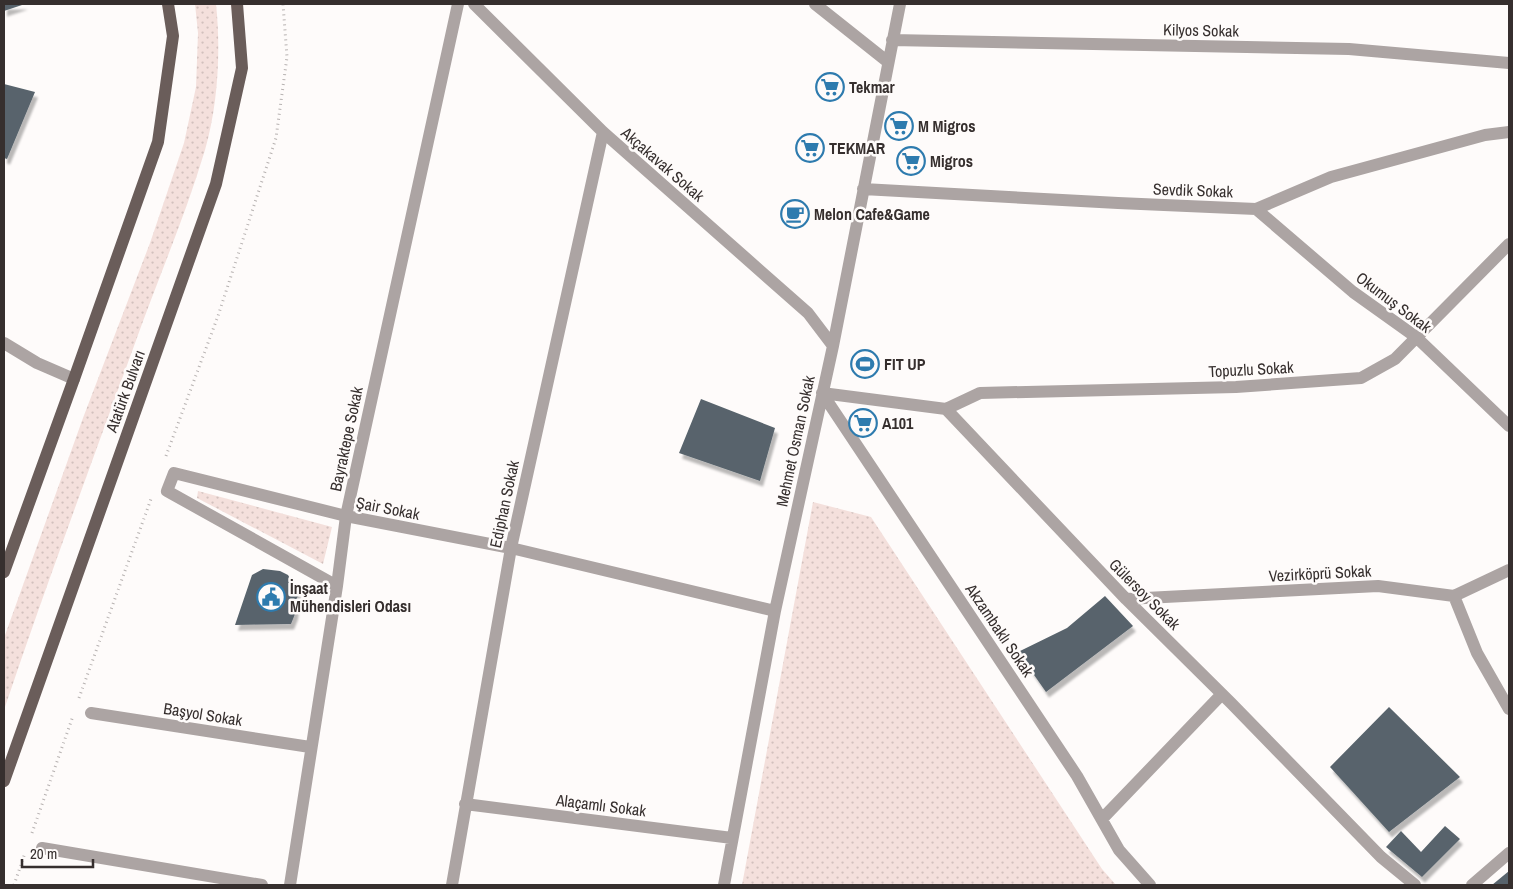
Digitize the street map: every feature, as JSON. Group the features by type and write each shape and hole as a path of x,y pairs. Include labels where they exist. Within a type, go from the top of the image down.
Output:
{"main road":[{"path":"4,572 158,142 173,36 168,4"},
{"name":"Atatürk Bulvarı","path":"4,781 216,184 242,68 237,4"}],"street":[{"name":"Bayraktepe Sokak","path":"290,885 310,747 337,586 346,516 458,4"},
{"name":"Akçakavak Sokak","path":"474,4 602,132 808,313 832,346"},
{"path":"815,4 888,62"},
{"name":"Mehmet Osman Sokak","path":"724,885 775,611 832,346 900,4"},
{"name":"Kilyos Sokak","path":"892,40 1348,49 1509,62"},
{"name":"Ediphan Sokak","path":"452,885 511,548 602,132"},
{"name":"Sevdik Sokak","path":"863,189 1256,209 1331,176 1485,135 1509,132"},
{"name":"Okumuş Sokak","path":"1256,209 1353,292 1416,337 1509,426"},
{"name":"Topuzlu Sokak","path":"946,409 980,393 1236,387 1361,378 1395,359 1509,244"},
{"path":"4,343 37,363 74,380"},
{"path":"822,394 946,409"},
{"name":"Akzambaklı Sokak","path":"822,394 1077,776 1119,850 1150,885"},
{"name":"Gülersoy Sokak","path":"946,409 1126,599 1381,857 1416,885"},
{"name":"Şair Sokak","path":"337,586 167,492 174,473 346,516 511,548 775,611"},
{"path":"1509,570 1454,596 1477,653 1509,709"},
{"name":"Vezirköprü Sokak","path":"1126,599 1378,586 1454,596"},
{"path":"1102,819 1222,694"},
{"name":"Başyol Sokak","path":"91,712 310,747"},
{"name":"Alaçamlı Sokak","path":"465,804 732,838"},
{"path":"42,848 262,885"},
{"path":"1472,885 1509,853"}],"path":[{"path":"164,462 218,316 276,138 287,57 283,4"},
{"path":"78,701 151,499"},
{"path":"30,839 75,710"},
{"path":"14,885 27,848"}],"shaded area":[{"path":"195,4 216,4 218,59 216,96 205,150 180,224 35,619 4,710 4,638 83,418 150,243 184,143 196,87 198,33"},
{"path":"198,491 332,527 323,564 197,498"},
{"path":"813,502 871,517 1102,869 1116,885 742,885"}],"building":[{"path":"4,4 25,4 4,11"},
{"path":"4,84 35,92 7,159 4,158"},
{"path":"701,399 775,428 760,481 679,453"},
{"name":"İnşaat Mühendisleri Odası","path":"263,569 280,571 288,575 298,592 295,614 291,624 235,625 252,575"},
{"path":"1105,596 1133,626 1046,692 1018,652 1067,628"},
{"path":"1389,707 1460,777 1389,832 1330,767"},
{"path":"1445,826 1460,839 1422,877 1386,847 1401,831 1421,852"},
{"path":"1509,871 1509,885 1492,885"}],"place":[{"name":"Tekmar","path":"830,87"},
{"name":"M Migros","path":"899,126"},
{"name":"TEKMAR","path":"810,148"},
{"name":"Migros","path":"911,161"},
{"name":"Melon Cafe&Game","path":"795,214"},
{"name":"FIT UP","path":"865,364"},
{"name":"A101","path":"863,423"},
{"name":"İnşaat Mühendisleri Odası","path":"271,597"}]}
